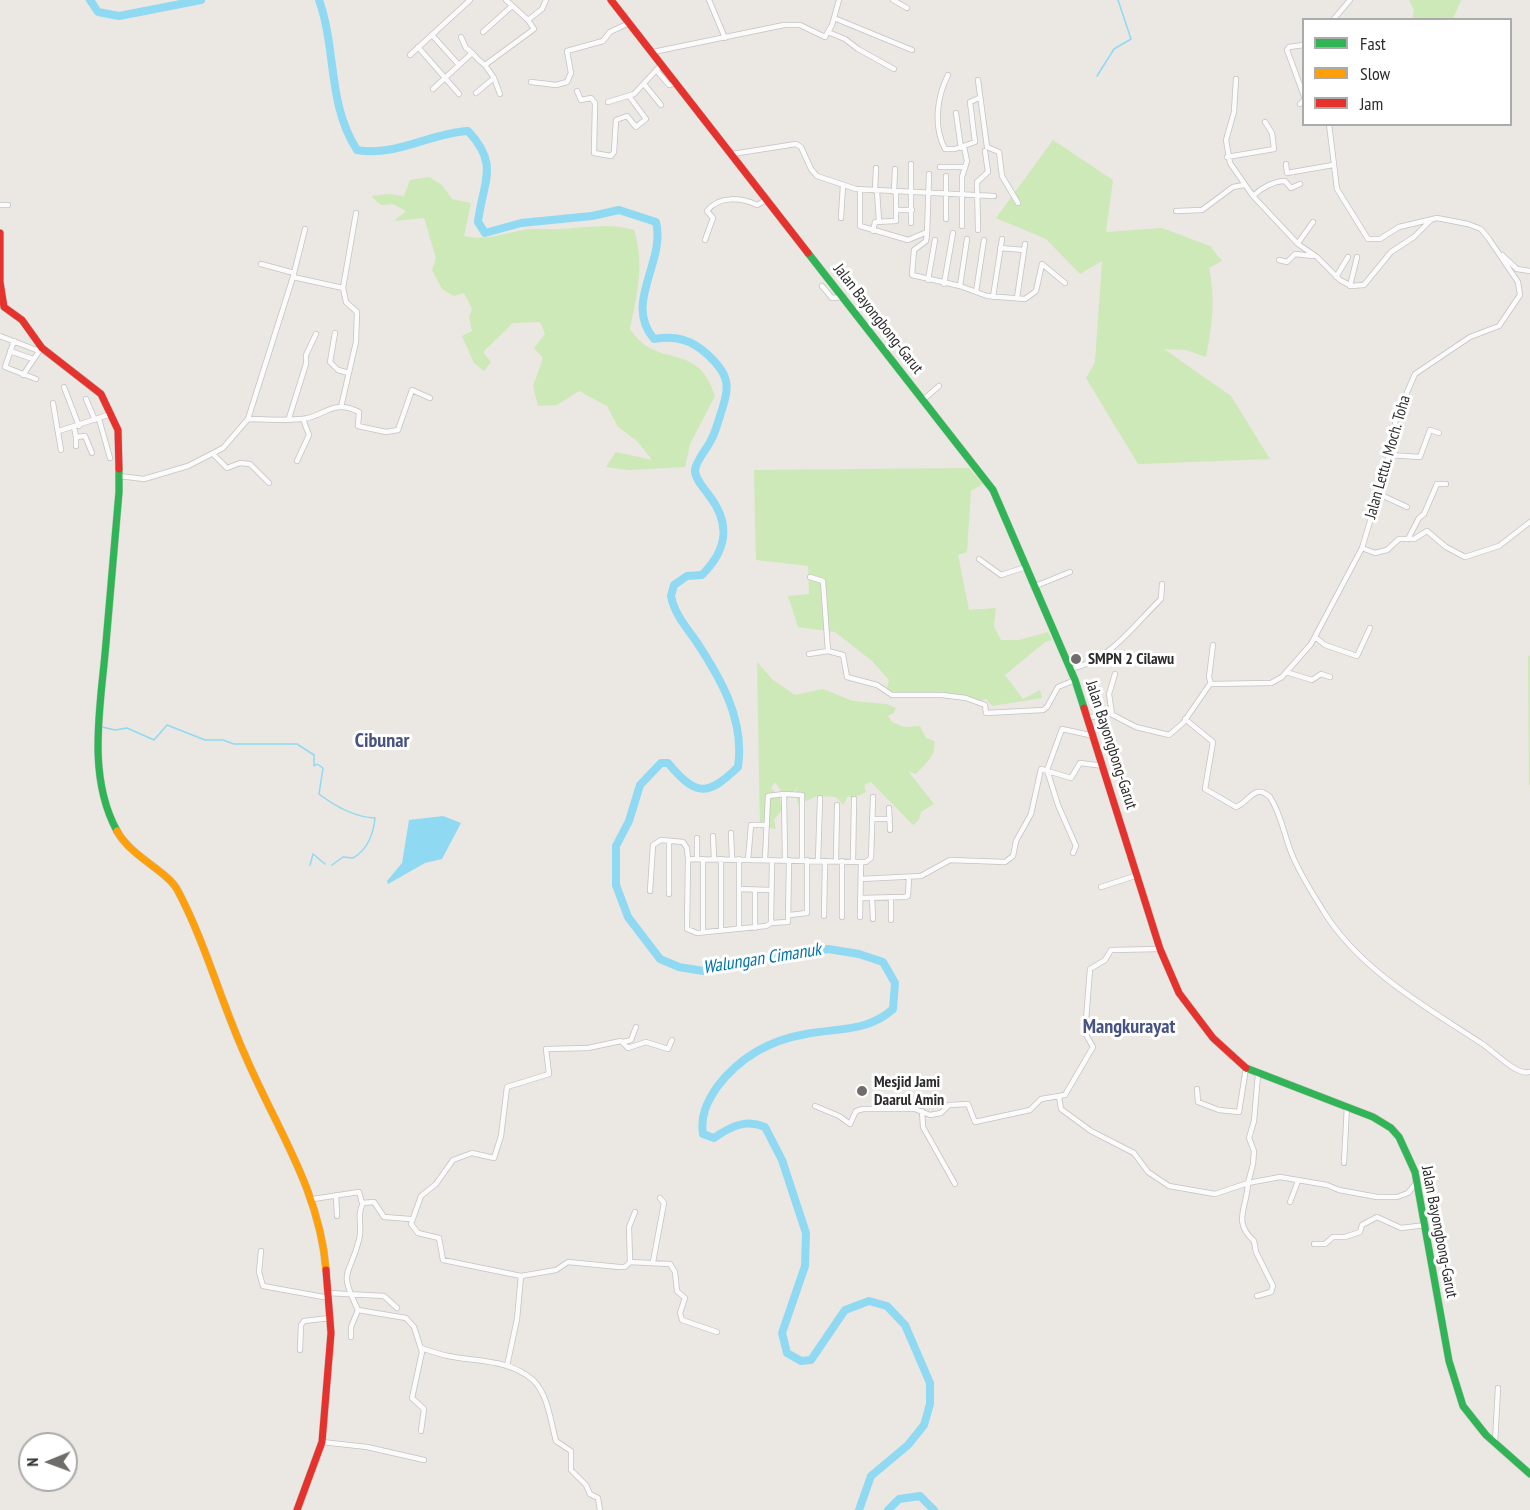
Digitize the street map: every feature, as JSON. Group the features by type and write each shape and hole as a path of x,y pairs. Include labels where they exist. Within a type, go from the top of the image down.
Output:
{"main road":[{"name":"Jalan Bayongbong-Garut","path":"611,0 653,52 658,67 676,83 993,490 1075,680 1160,949 1179,993 1213,1038 1246,1068 1347,1106 1391,1128 1406,1149 1417,1182 1426,1225 1453,1378 1463,1406 1477,1426 1530,1474"},
{"path":"0,233 2,234 1,302 8,312 22,320 40,350 101,394 118,430 119,476 99,726 99,778 102,797 111,822 124,844 177,888 198,945 245,1056 313,1199 325,1252 332,1345 322,1442 297,1510"}],"street":[{"path":"410,55 470,0"},
{"path":"485,65 534,29 528,20 506,0"},
{"path":"528,20 542,9 546,0"},
{"path":"709,0 725,38"},
{"path":"653,52 784,25 800,25 824,37 834,18 839,0"},
{"path":"893,0 908,8"},
{"path":"1335,18 1350,0"},
{"path":"483,32 512,6"},
{"path":"834,18 912,50"},
{"path":"531,82 556,86 567,82 571,73 567,51 603,41 610,32 629,23"},
{"path":"828,32 845,39 861,51 894,69"},
{"path":"432,35 459,65"},
{"path":"461,37 466,48 475,51 480,62 494,78 500,94"},
{"path":"1302,45 1291,46 1287,50 1302,100"},
{"path":"418,47 459,94"},
{"path":"433,89 471,54"},
{"path":"608,102 629,96 644,84 658,67"},
{"path":"948,75 939,102 940,136 945,149 963,147 975,142 970,102 979,98"},
{"path":"476,93 494,78"},
{"path":"1236,79 1234,112 1226,133 1227,157 1244,184 1299,241 1337,275 1350,284 1364,285 1391,252 1414,237 1431,220"},
{"path":"978,80 987,147 999,152 1002,176 1018,203"},
{"path":"644,84 661,105"},
{"path":"577,92 581,100 591,98 595,103 594,153 611,156 614,155 615,120 627,116 637,127 646,119 629,96"},
{"path":"956,113 967,161 964,167 962,226"},
{"path":"1227,157 1274,149 1272,133 1265,122"},
{"path":"1329,126 1338,193 1368,239 1380,239 1399,227 1431,220 1445,219 1462,222 1488,232 1503,258 1517,269 1530,271"},
{"path":"732,154 796,144 801,147 811,169 817,176 860,190 994,196"},
{"path":"978,230 978,180 988,172 985,151"},
{"path":"911,164 911,223"},
{"path":"1287,164 1287,173 1333,165"},
{"path":"940,167 964,167"},
{"path":"876,168 879,221"},
{"path":"873,231 874,222 896,222 895,169"},
{"path":"928,174 926,241 914,250 911,273 928,280 960,286 993,297 1029,298 1036,291 1042,264 1065,283"},
{"path":"946,176 946,219"},
{"path":"1255,194 1283,180 1291,188 1300,184"},
{"path":"1176,211 1202,210 1233,187 1244,184"},
{"path":"841,218 843,185"},
{"path":"860,190 858,225 908,240 927,233"},
{"path":"705,240 713,218 708,208 725,200 746,199 758,205 768,200"},
{"path":"0,205 8,205"},
{"path":"896,210 912,210"},
{"path":"341,407 356,342 358,317 357,312 343,295 356,213"},
{"path":"1299,241 1313,222"},
{"path":"119,476 152,477 213,454 230,440 248,419 294,275 305,229"},
{"name":"Jalan Lettu. Moch. Toha","path":"1211,684 1271,683 1286,672 1315,637 1362,548 1379,494 1397,416 1415,374 1452,348 1499,326 1511,311 1521,291 1514,274 1484,232"},
{"path":"944,284 953,233"},
{"path":"960,286 967,239"},
{"path":"993,297 1002,239"},
{"path":"928,280 935,240"},
{"path":"976,292 984,240"},
{"path":"1000,248 1024,247 1017,298"},
{"path":"1279,260 1287,262 1295,254 1316,256"},
{"path":"1337,275 1348,257"},
{"path":"1350,284 1357,257"},
{"path":"261,264 343,288"},
{"path":"822,286 832,298 843,297"},
{"path":"335,333 330,362 338,370 349,373"},
{"path":"289,418 306,364 306,355 316,334"},
{"path":"0,336 40,350 23,375"},
{"path":"14,341 5,367 36,379"},
{"path":"10,351 33,359"},
{"path":"924,399 939,386"},
{"path":"64,387 76,427 76,446"},
{"path":"248,419 303,419 329,408 341,407 359,412 358,426 388,432 398,430 412,390 430,398"},
{"path":"86,399 97,419 110,458"},
{"path":"53,403 61,450"},
{"path":"59,431 112,414"},
{"path":"297,461 309,435 303,419"},
{"path":"1389,455 1419,457 1430,430 1439,433"},
{"path":"75,436 86,436 92,453"},
{"path":"213,454 227,468 240,463 253,466 269,483"},
{"path":"1408,539 1419,518 1424,514 1437,484 1446,484"},
{"path":"1379,494 1407,507"},
{"path":"1362,548 1375,553 1387,550 1399,539 1416,538 1427,531 1446,547 1465,557 1499,546 1530,522"},
{"path":"979,559 1001,575 1026,567"},
{"path":"1034,587 1070,573"},
{"path":"810,577 823,581 828,651"},
{"path":"1070,670 1096,661 1129,632 1161,599 1162,584"},
{"path":"1315,637 1325,645 1357,656 1370,628"},
{"path":"1088,718 1112,714 1136,727 1165,735 1173,732 1211,684 1209,677 1213,645"},
{"path":"809,654 828,651 843,655 847,677 877,685 889,694 966,698 985,705 986,713 1045,709 1058,687 1075,680"},
{"path":"1286,672 1312,680 1321,674 1330,677"},
{"path":"1112,714 1109,694 1115,674"},
{"path":"1185,719 1213,742 1205,789 1236,807 1256,792 1270,797 1296,861 1324,913 1351,945 1380,973 1498,1054 1512,1068 1523,1073 1530,1072"},
{"path":"1073,853 1076,846 1058,805 1047,770 1062,729 1094,736"},
{"path":"861,879 921,876 950,860 1005,862 1013,856 1016,841 1030,814 1041,770 1071,778 1080,763 1104,766"},
{"path":"650,891 653,845 656,841 685,843 688,859 687,929 690,932 755,928 771,923 788,922 790,915 784,794"},
{"path":"765,860 768,796 802,795 807,913 790,915"},
{"path":"688,859 866,862 871,858 873,797"},
{"path":"820,798 824,916"},
{"path":"853,861 854,799"},
{"path":"837,805 842,917"},
{"path":"889,808 890,830"},
{"path":"872,819 890,819"},
{"path":"748,860 751,825 766,825"},
{"path":"731,833 732,859"},
{"path":"713,836 714,859"},
{"path":"697,838 697,859"},
{"path":"669,841 669,894"},
{"path":"703,859 703,931"},
{"path":"720,930 721,859"},
{"path":"739,860 739,928"},
{"path":"771,923 772,860"},
{"path":"860,917 861,862"},
{"path":"1101,887 1138,875"},
{"path":"860,898 908,896 909,877"},
{"path":"739,889 771,890"},
{"path":"755,890 755,928"},
{"path":"891,897 891,920"},
{"path":"872,898 873,919"},
{"path":"815,1106 839,1116 850,1124 856,1111 863,1109 904,1108 930,1115 938,1114 949,1105 968,1104 975,1122 1030,1110 1041,1099 1059,1097 1069,1092 1092,1050 1084,1032 1090,969 1105,960 1111,950 1160,949"},
{"path":"363,1203 374,1202 385,1218 410,1219 415,1214 416,1205 421,1196 436,1184 453,1160 472,1152 494,1158 501,1136 507,1088 520,1081 549,1074 546,1049 588,1048 631,1041 636,1027"},
{"path":"623,1042 628,1048 648,1042 668,1049 672,1040"},
{"path":"1197,1089 1198,1102 1219,1110 1239,1112 1246,1068"},
{"path":"1257,1296 1269,1293 1273,1289 1256,1252 1254,1241 1245,1234 1242,1227 1253,1164 1254,1151 1248,1138 1254,1121 1258,1074"},
{"path":"1059,1097 1061,1109 1091,1131 1134,1153 1148,1172 1169,1186 1187,1192 1215,1194 1248,1183 1274,1178 1383,1198 1408,1194 1417,1182"},
{"path":"1344,1163 1347,1106"},
{"path":"922,1111 923,1127 955,1184"},
{"path":"1290,1202 1298,1181"},
{"path":"313,1199 359,1192 363,1203 358,1214 359,1239 346,1276 348,1293 358,1310 407,1319 414,1328 421,1348 412,1398 424,1409 421,1431"},
{"path":"336,1195 337,1216"},
{"path":"653,1262 664,1202 660,1198"},
{"path":"630,1262 629,1227 635,1212"},
{"path":"1314,1244 1325,1244 1333,1236 1345,1237 1360,1232 1362,1225 1377,1217 1401,1227 1426,1225"},
{"path":"410,1219 415,1232 439,1238 443,1260 521,1276 556,1270 568,1262 619,1268 625,1267 630,1262 670,1264 675,1272 677,1291 685,1298 680,1314 682,1320 717,1332"},
{"path":"261,1251 259,1272 263,1286 328,1296 348,1293 385,1297 398,1308"},
{"path":"507,1366 517,1319 521,1276"},
{"path":"351,1337 351,1327 358,1310"},
{"path":"300,1350 301,1325 304,1321 330,1318"},
{"path":"421,1348 450,1357 480,1359 507,1366 534,1382 552,1421 556,1441 571,1451 572,1470 586,1485 590,1494 598,1498 600,1510"},
{"path":"1495,1443 1498,1388"},
{"path":"322,1442 367,1447 424,1460"}],"green space":[{"path":"1409,0 1461,0 1453,18 1412,18 1414,10"},
{"path":"1053,140 1113,180 1106,232 1162,228 1210,246 1222,261 1209,268 1212,313 1206,357 1186,350 1164,349 1231,396 1270,459 1138,464 1086,378 1095,362 1102,261 1080,274 1046,239 996,218"},
{"path":"429,177 442,185 452,199 471,203 464,236 486,237 528,229 597,226 616,226 634,230 639,267 630,329 641,342 652,349 688,361 698,367 708,378 715,396 690,444 685,467 629,470 606,467 616,452 652,460 637,441 618,427 607,406 579,391 557,405 538,406 533,386 543,358 534,348 545,334 540,322 513,323 483,352 491,362 484,371 474,363 462,336 472,331 469,317 472,309 464,293 454,296 442,289 432,270 436,258 424,218 394,221 406,211 393,204 381,205 371,196 389,194 404,196 410,180"},
{"path":"969,468 983,484 971,491 967,552 958,555 969,610 996,608 994,626 1001,640 1019,640 1048,632 1052,640 1045,642 1005,675 1023,699 1040,690 1042,698 992,706 986,699 977,702 966,698 892,694 886,691 889,680 872,661 835,632 798,627 788,596 809,594 808,566 756,560 754,470"},
{"path":"1528,655 1530,656 1530,785 1529,784"},
{"path":"757,662 773,680 795,695 823,689 853,701 886,704 896,708 894,713 888,716 892,722 904,727 920,726 926,738 934,741 934,751 916,774 908,771 934,804 921,812 919,820 913,825 871,782 864,785 866,792 854,798 848,796 843,805 836,797 817,796 798,805 796,791 799,786 787,799 775,782 771,788 779,796 783,808 774,820 776,829 763,827 760,829"}],"water":[{"path":"443,816 461,823 442,859 425,863 388,884 387,881 402,863 409,820"}],"waterway":[{"name":"Walungan Cimanuk","path":"90,0 98,12 119,16 201,0"},
{"name":"Walungan Cimanuk","path":"319,0 325,19 341,114 347,132 357,150 399,148 440,136 468,131 478,143 487,164 478,222 485,233 521,223 592,216 619,210 656,222 658,237 656,252 644,297 643,311 646,325 654,339 677,338 690,342 708,355 725,377 725,398 717,426 695,470 698,480 720,515 723,526 721,546 711,565 702,575 687,576 674,585 671,596 684,625 714,670 729,701 738,733 738,767 717,784 701,789 694,787 677,774 668,763 661,763 640,785 629,821 616,846 616,885 628,917 660,959 679,967 703,971 732,963 828,949 859,954 883,962 895,983 893,1009 873,1022 852,1028 793,1037 768,1046 745,1059 717,1087 703,1115 703,1134 714,1138 739,1125 751,1124 765,1127 782,1160 806,1233 805,1266 782,1333 787,1353 801,1361 811,1360 845,1310 869,1301 887,1306 905,1325 930,1383 930,1404 924,1425 908,1445 871,1476 859,1510"},
{"path":"1097,76 1114,49 1131,39 1118,0"},
{"path":"102,727 115,730 127,728 154,740 167,725 205,740 223,740 234,744 297,744 314,755 314,766 317,764 323,768 319,794 346,810 360,816 375,818"},
{"path":"332,865 343,857 353,858 362,851 371,836 375,819"},
{"path":"310,865 313,854 325,864"},
{"name":"Walungan Cimanuk","path":"888,1510 899,1499 920,1496 934,1510"}],"traffic: fast":[{"path":"808,253 993,490 1075,680 1084,708"},
{"path":"117,831 107,809 102,786 98,739 119,469"},
{"path":"1246,1068 1373,1117 1391,1128 1399,1137 1415,1172 1449,1361 1463,1406 1486,1435 1530,1474"}],"traffic: slow":[{"path":"117,831 131,849 173,884 188,911 236,1035 306,1186 322,1241 326,1270"}],"traffic: jam":[{"path":"611,0 808,253"},
{"path":"0,233 0,282 4,307 22,320 42,348 101,394 118,430 119,469"},
{"path":"1084,708 1160,949 1179,993 1213,1038 1246,1068"},
{"path":"297,1510 322,1442 331,1333 326,1270"}],"place":[{"name":"SMPN 2 Cilawu","path":"1076,659"},
{"name":"Mesjid Jami Daarul Amin","path":"862,1091"}],"district":[{"name":"Cibunar","path":"382,741"},
{"name":"Mangkurayat","path":"1129,1027"}]}
